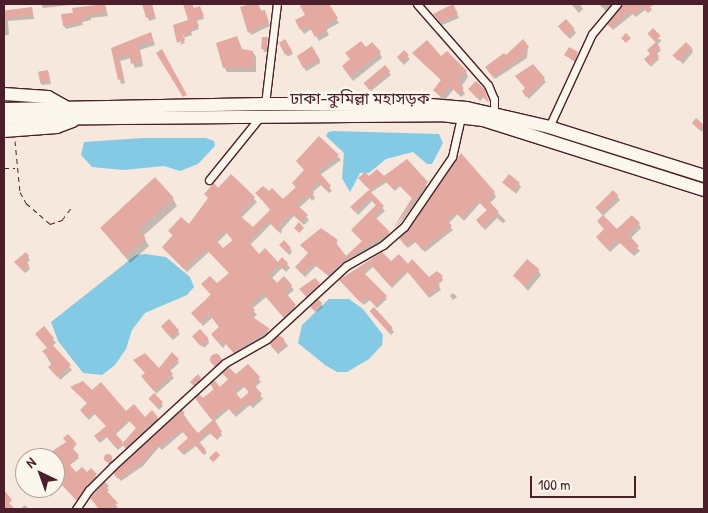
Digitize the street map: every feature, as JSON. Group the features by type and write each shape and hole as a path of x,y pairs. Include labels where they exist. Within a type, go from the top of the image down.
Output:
{"highway":[{"path":"4,94 48,98 68,108"},
{"name":"ঢাকা–কুমিল্লা মহাসড়ক","path":"4,119 80,118 418,104 494,113 549,127 704,176"},
{"name":"ঢাকা–কুমিল্লা মহাসড়ক","path":"4,109 263,110 441,114 483,120 704,190"},
{"path":"9,130 57,127 80,118"}],"street":[{"path":"209,180 263,110 277,4"},
{"path":"418,4 488,85 494,99 494,113"},
{"path":"549,127 592,34 617,4"},
{"path":"76,509 89,490 113,466 225,363 267,339 346,266 383,246 404,227 452,157 461,117"}],"path":[{"path":"9,130 20,192 26,203 50,224 62,220 71,208"},
{"path":"4,168 17,168"}],"water":[{"path":"328,132 439,134 443,143 432,164 427,164 413,152 386,159 369,173 360,173 350,192 342,178 344,153 326,136"},
{"path":"143,138 206,138 214,141 215,146 198,164 180,171 164,166 123,170 92,167 81,155 84,142"},
{"path":"145,254 166,257 190,277 194,287 187,295 145,313 132,330 126,349 115,365 102,375 83,373 58,341 51,322 136,255"},
{"path":"329,299 349,299 363,309 383,335 382,345 369,359 347,372 337,372 325,365 298,343 302,325"}],"building":[{"path":"105,4 106,12 90,14 90,17 81,18 82,22 63,26 61,14 73,13 72,8"},
{"path":"142,4 151,4 155,16 146,18"},
{"path":"183,4 192,4 194,8 200,6 204,16 196,19 199,26 191,29 192,32 183,35 185,40 177,43 173,25 188,20"},
{"path":"258,4 260,11 265,10 269,22 248,33 240,7"},
{"path":"303,4 329,4 338,18 325,26 328,30 315,37 309,26 300,30 295,20 305,15 300,6"},
{"path":"453,4 458,14 440,22 433,14"},
{"path":"622,4 654,4 646,11 642,7 634,15 630,11 611,28 607,24"},
{"path":"32,7 33,15 5,18 4,10"},
{"path":"566,19 575,29 567,36 558,26"},
{"path":"653,28 661,36 655,41 647,34"},
{"path":"151,32 153,40 138,45 142,61 131,64 129,54 119,56 124,78 118,80 111,48"},
{"path":"626,33 631,38 626,43 621,38"},
{"path":"237,36 242,49 253,51 253,68 223,68 216,43"},
{"path":"262,37 268,37 266,49 261,49"},
{"path":"285,39 292,51 285,55 279,43"},
{"path":"523,39 529,47 524,51 526,54 493,77 485,67 504,53 506,55"},
{"path":"427,40 441,56 447,51 467,71 460,77 459,83 464,88 458,94 450,86 441,97 433,90 441,80 412,53"},
{"path":"361,41 366,47 372,42 381,52 350,77 342,66 350,59 345,53"},
{"path":"656,42 660,47 655,52 659,56 649,65 644,59 650,54 647,50"},
{"path":"686,42 692,48 678,61 673,55"},
{"path":"312,46 320,60 303,68 297,56"},
{"path":"569,47 578,52 574,61 564,55"},
{"path":"162,49 187,95 183,97 156,53"},
{"path":"404,50 409,55 401,62 397,57"},
{"path":"533,64 545,78 526,97 522,91 525,88 515,76"},
{"path":"385,65 390,71 369,89 364,83"},
{"path":"48,70 50,81 40,83 38,72"},
{"path":"476,81 485,90 489,103 481,95 477,98 468,89"},
{"path":"696,118 704,125 699,130 692,123"},
{"path":"319,136 339,155 318,171 331,186 326,190 318,181 310,189 314,193 309,197 307,195 296,204 308,215 301,222 292,213 280,224 282,227 278,231 268,221 248,241 259,254 265,248 278,262 282,257 288,263 283,269 279,265 269,274 277,283 284,276 292,285 285,292 296,305 283,317 263,293 250,305 255,310 250,315 270,329 233,352 223,341 220,344 211,334 219,327 209,314 200,323 191,313 211,295 201,284 210,276 217,283 229,273 206,249 184,269 162,247 173,235 168,231 181,217 189,224 208,198 204,194 214,183 218,188 231,174 255,197 239,215 253,227 271,209 255,193 263,186 269,191 272,188 283,199 296,187 292,183 304,170 296,161","holes":["224,230 233,240 223,248 215,239"]},
{"path":"461,153 495,192 488,200 499,212 482,227 476,220 487,210 478,201 461,218 455,212 447,220 452,226 422,250 413,239 406,246 399,238 408,230"},
{"path":"407,159 428,182 392,230 412,198 398,184 393,189 384,180 370,190 358,178 365,172 369,176 377,169 384,176"},
{"path":"509,174 520,183 513,191 502,183"},
{"path":"155,177 174,198 138,230 146,238 125,256 100,228"},
{"path":"369,190 384,206 374,216 390,232 343,261 328,275 313,263 302,274 295,267 308,253 300,245 321,228 338,240 336,243 346,256 362,241 351,230 376,205 369,198 355,212 350,207"},
{"path":"613,190 619,196 601,213 595,208"},
{"path":"603,215 617,229 632,215 640,223 628,234 639,246 631,253 617,240 607,249 596,237 604,229 597,221"},
{"path":"299,222 304,228 299,233 294,228"},
{"path":"284,240 291,248 286,252 279,245"},
{"path":"26,252 29,256 25,260 29,265 23,271 14,262"},
{"path":"382,252 391,261 399,254 408,264 412,259 429,277 437,271 443,276 437,282 440,286 427,295 406,270 390,286 371,264 363,272 387,296 375,306 367,297 361,303 339,280"},
{"path":"527,259 539,269 525,286 513,276"},
{"path":"315,278 320,283 306,296 299,289"},
{"path":"318,299 322,303 314,311 310,307"},
{"path":"374,307 393,328 388,332 370,311"},
{"path":"169,319 179,330 171,338 161,326"},
{"path":"44,326 54,338 50,342 71,365 57,377 48,367 53,363 42,351 47,348 35,334"},
{"path":"200,329 209,339 201,346 192,336"},
{"path":"275,336 281,336 285,343 281,350 275,350 271,346 271,340"},
{"path":"172,352 179,359 168,368 173,374 154,391 141,376 145,373 133,360 145,353 159,368"},
{"path":"215,353 221,359 215,365 209,359"},
{"path":"248,364 260,377 253,384 262,394 250,405 247,402 233,414 227,406 211,419 195,398 199,394 203,398 214,389 210,384 214,380 220,387 228,379 222,373 228,367 236,374","holes":["242,384 249,392 241,399 234,391"]},
{"path":"198,374 201,378 193,385 190,382"},
{"path":"83,381 92,390 101,382 126,411 134,404 145,417 152,410 158,417 125,448 122,444 136,428 128,420 114,432 123,442 116,448 105,435 98,441 94,436 106,426 93,412 87,418 80,410 87,403 70,387"},
{"path":"154,393 163,402 158,408 148,399"},
{"path":"182,410 185,413 182,415 198,433 214,419 222,432 215,438 208,431 198,440 206,450 202,453 194,444 182,453 177,448 188,438 181,430 159,447 157,445 142,463 118,479 113,473"},
{"path":"68,434 77,444 72,448 79,455 69,464 76,472 82,467 87,472 91,468 97,474 76,500 65,488 65,448 57,448 66,442 63,438"},
{"path":"216,451 220,455 213,462 209,458"},
{"path":"108,454 112,458 108,462 104,458"},
{"path":"105,482 109,486 105,489 118,503 108,509 99,509 90,498"},
{"path":"4,490 12,500 9,503 15,509 4,509"}]}
